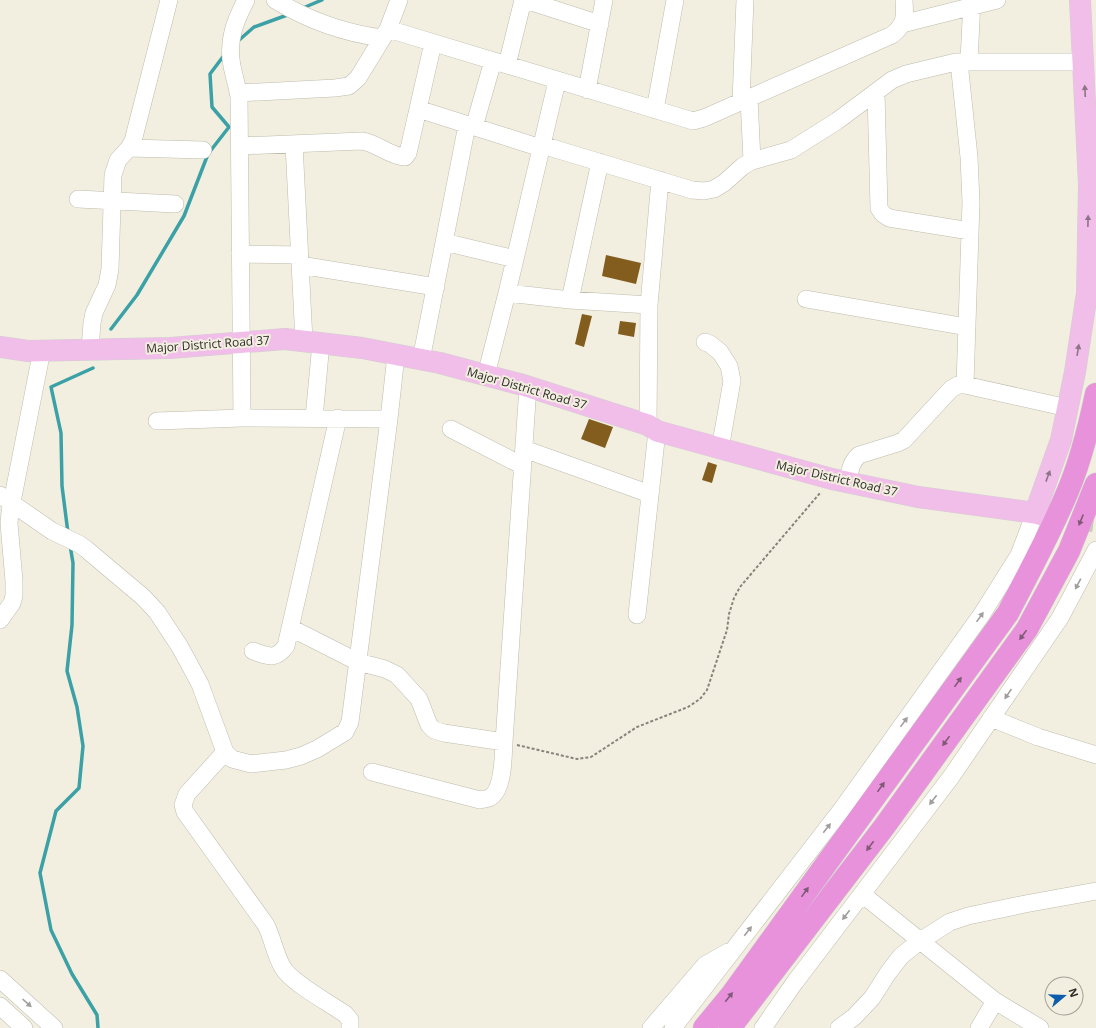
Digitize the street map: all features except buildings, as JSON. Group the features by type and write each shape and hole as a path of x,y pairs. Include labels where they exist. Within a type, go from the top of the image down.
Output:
{"highway":[{"path":"704,1028 732,994 1008,613 1068,492 1088,432 1096,394"},
{"path":"730,1028 884,828 1027,629 1069,551 1096,484"}],"main road":[{"path":"1038,514 1061,440 1075,372 1087,293 1089,185 1080,0"},
{"name":"Major District Road 37","path":"0,347 28,351 170,348 285,339 362,348 421,360 528,386 652,428 720,449 840,481 918,497 1038,514"}],"street":[{"path":"90,349 94,313 105,290 110,269 113,175 118,160 134,141 169,0"},
{"path":"242,418 238,93 231,65 230,42 238,14 246,0"},
{"path":"238,93 349,86 358,78 385,33 399,0"},
{"path":"421,360 444,242 471,126 500,63 524,0 600,24"},
{"path":"588,90 604,0"},
{"path":"655,110 675,0"},
{"path":"745,0 745,100 752,161"},
{"path":"280,3 321,23 366,36 385,33 433,43 693,121 704,118 892,35 902,24 904,19 904,0"},
{"path":"902,24 972,3 996,0"},
{"path":"965,385 971,202 964,61 972,3"},
{"path":"239,146 366,142 396,155 405,157 408,153 433,43"},
{"path":"418,109 471,126 600,162 692,190 704,191 714,189 724,183 743,166 752,161 791,150 837,121 892,80 906,74 948,63 964,61 1083,62"},
{"path":"486,375 557,81"},
{"path":"876,92 879,208 883,214 889,218 970,231"},
{"path":"294,144 300,260 312,342 314,418"},
{"path":"129,148 203,150"},
{"path":"570,300 600,162"},
{"path":"637,615 650,494 652,428 648,305 660,180"},
{"path":"78,199 175,204"},
{"path":"444,242 515,259"},
{"path":"240,254 300,260 436,287"},
{"path":"507,293 570,300 648,305"},
{"path":"806,299 967,327"},
{"path":"705,342 720,352 729,366 732,381 720,449"},
{"path":"0,620 12,603 14,596 14,581 6,498 42,350"},
{"path":"6,498 52,531 86,549 143,597 157,612 180,647 200,684 225,752 232,759 251,764 286,760 302,756 317,750 345,732 350,722 396,355"},
{"path":"840,481 854,459 859,455 898,444 904,440 951,389 958,386 965,385 1068,408"},
{"path":"372,772 480,800 489,799 495,794 501,779 504,742 528,386"},
{"path":"157,421 242,418 389,419"},
{"path":"253,651 270,657 281,652 286,646 338,418"},
{"path":"451,428 523,466"},
{"path":"524,449 650,494"},
{"path":"673,1028 842,809 982,614 1019,555 1038,514"},
{"path":"763,1028 795,982 951,777 1060,618 1096,550"},
{"path":"291,628 358,662 385,668 397,675 419,699 429,725 434,730 444,733 504,742"},
{"path":"991,718 1038,737 1096,755"},
{"path":"225,752 187,794 183,805 185,812 266,925 271,934 283,968 292,979 345,1014 350,1020 350,1028"},
{"path":"839,1028 854,1017 872,998 901,956 920,941 950,922 968,916 1096,891"},
{"path":"862,894 995,1002 1040,1028"},
{"path":"650,1028 705,965 734,949"},
{"path":"0,979 54,1028"},
{"path":"979,1028 995,1002"},
{"path":"0,1006 24,1028"}],"path":[{"path":"504,742 577,759 591,757 637,727 688,707 700,699 707,690 727,630 729,614 734,598 740,586 840,481"}],"waterway":[{"path":"303,8 322,0"},
{"path":"238,41 254,27 290,14"},
{"path":"111,329 137,295 184,216 208,154 229,127 212,107 210,74 225,54"},
{"path":"68,533 62,486 61,433 51,387 93,368"},
{"path":"70,545 73,563 72,625 67,671 77,707 83,746 79,788 56,811 40,873 51,930 72,974 97,1015 98,1028"}],"tunnel":[{"path":"1042,515 1096,522"}]}
